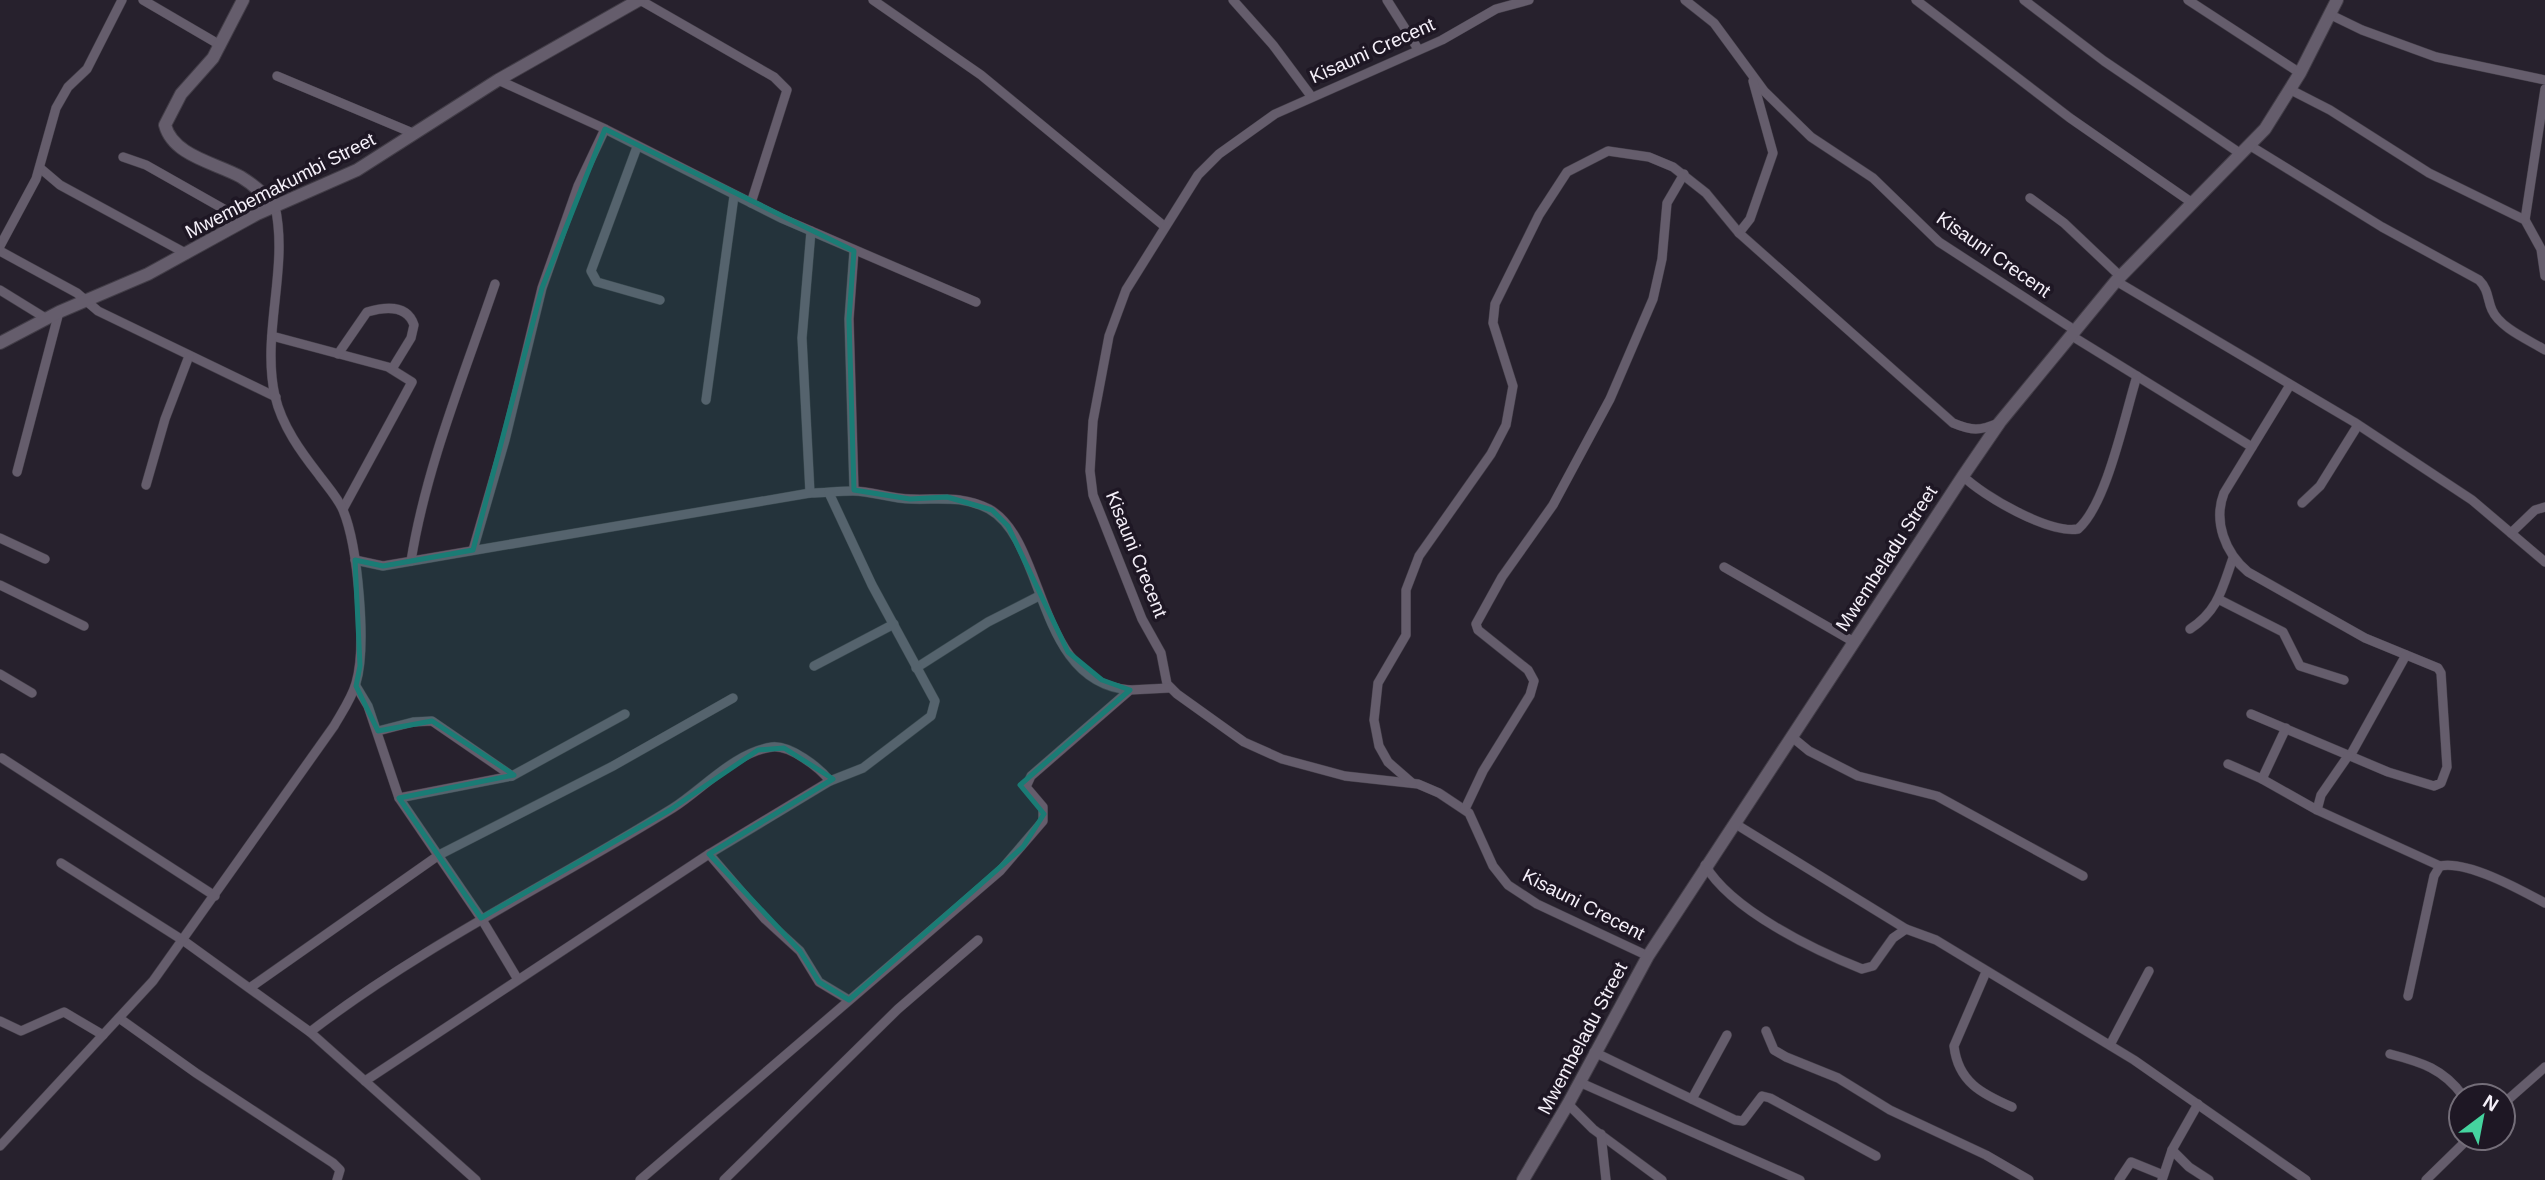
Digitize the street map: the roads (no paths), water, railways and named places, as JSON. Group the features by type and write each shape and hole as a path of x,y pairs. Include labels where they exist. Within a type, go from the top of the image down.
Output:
{"street":[{"path":"122,0 87,69 68,88 56,108 40,168 0,248 88,300 98,312 275,397"},
{"path":"143,0 220,45"},
{"path":"0,1146 119,1018 184,941 334,726 356,686 360,666 355,560 343,509 296,444 275,397 272,336 279,240 275,206 261,190 240,176 189,152 168,135 165,125 169,114 220,45 243,0"},
{"path":"639,0 774,77 787,90 751,203"},
{"name":"Mwembemakumbi Street","path":"0,343 60,312 187,254 275,206 357,170 498,80 639,0"},
{"path":"873,0 981,75 1164,226"},
{"path":"1233,0 1273,45 1311,96"},
{"path":"1387,0 1418,50"},
{"name":"Kisauni Crecent","path":"1169,688 1161,653 1142,619 1105,533 1093,495 1090,471 1093,421 1109,336 1126,290 1189,186 1219,154 1275,114 1311,96 1443,40 1496,9 1529,0"},
{"path":"1916,0 2081,126 2191,202"},
{"path":"2024,0 2104,61 2245,150 2479,280 2487,290 2493,312 2500,320 2545,350"},
{"path":"2188,0 2300,73"},
{"name":"Mwembeladu Street","path":"1523,1180 1568,1104 1648,956 1705,865 2000,422 2118,279 2265,129 2300,73 2337,0"},
{"name":"Kisauni Crecent","path":"1690,1 1714,23 1764,92 1811,136 1886,189 1939,242 2137,376 2252,447"},
{"path":"2329,13 2362,30 2436,57 2545,79"},
{"path":"1739,233 1750,219 1773,153 1751,73"},
{"path":"277,76 415,134"},
{"path":"498,80 605,129 734,196 854,251 976,302"},
{"path":"2289,89 2330,110 2429,173 2525,220 2543,250 2545,276"},
{"path":"2525,220 2545,89"},
{"path":"473,550 506,440 542,288 578,186 605,129"},
{"path":"638,147 591,271 597,282 660,300"},
{"path":"1412,783 1388,762 1379,746 1374,720 1374,699 1378,684 1406,635 1406,590 1419,555 1491,454 1506,425 1513,386 1493,323 1495,304 1539,215 1567,172 1608,151 1626,151 1649,157 1684,174 1706,193 1739,233 1954,422 1968,430 1982,431 2000,422"},
{"path":"124,157 146,165 245,221"},
{"path":"40,168 60,186 187,254"},
{"path":"355,560 383,566 810,494 854,491 910,499 947,497 992,510 1008,526 1062,643 1080,665 1114,687 1130,690 1169,688 1244,742 1282,759 1345,776 1412,783 1439,793 1465,809 1534,681 1528,670 1478,630 1476,624 1502,577 1553,505 1610,399 1653,299 1662,259 1667,203 1684,174"},
{"path":"706,400 734,196"},
{"path":"2031,198 2064,223 2118,279 2358,425 2473,500 2545,562"},
{"path":"810,494 802,338 811,231"},
{"path":"854,251 849,319 854,491"},
{"path":"411,561 427,492 495,284"},
{"path":"0,290 47,319"},
{"path":"338,354 367,312 396,309 407,313 414,325 411,338 392,369"},
{"path":"17,472 60,312"},
{"path":"272,336 392,369 410,378 412,387 343,509"},
{"path":"146,485 189,356"},
{"path":"1963,476 1975,488 2046,524 2067,531 2078,529 2091,511 2117,449 2137,376"},
{"path":"2251,714 2349,756 2434,786 2441,783 2447,767 2441,673 2434,665 2365,638 2308,608 2248,572 2233,558 2217,510 2224,493 2290,385"},
{"path":"2302,503 2320,486 2358,425"},
{"path":"365,1081 517,978 709,854 830,781 863,768 931,716 935,701 828,493"},
{"path":"2511,533 2535,510 2545,507"},
{"path":"0,538 45,559"},
{"path":"2190,629 2207,619 2218,599 2233,558"},
{"path":"1724,567 1791,609 1854,642"},
{"path":"0,585 84,626"},
{"path":"916,668 988,622 1040,596"},
{"path":"2218,599 2283,632 2300,666 2344,680"},
{"path":"814,666 894,624"},
{"path":"2317,810 2321,795 2349,756 2406,655"},
{"path":"0,674 32,693"},
{"path":"356,686 377,730 399,798 481,918 517,978"},
{"path":"640,1180 772,1070 849,1000 883,974 1000,871 1043,821 1043,807 1027,790 1028,779 1130,690"},
{"path":"251,987 439,855 613,766 733,698"},
{"path":"399,798 512,776 625,714"},
{"path":"377,730 432,721 512,776"},
{"path":"2262,779 2286,728"},
{"path":"1792,737 1809,751 1858,776 1937,796 2084,876"},
{"path":"310,1032 481,918 670,810 758,750 784,748 816,768 830,781"},
{"path":"2,758 215,896"},
{"path":"2228,764 2262,779 2317,810 2440,866 2457,866 2482,873 2545,903"},
{"name":"Kisauni Crecent","path":"1465,809 1473,820 1493,866 1508,885 1537,904 1648,956"},
{"path":"1734,823 1906,929 1936,940 2110,1045 2306,1180"},
{"path":"709,854 765,919 800,951 819,982 849,1000"},
{"path":"61,863 251,987 310,1032 477,1180"},
{"path":"1705,865 1723,890 1745,907 1862,969 1873,966 1893,938 1906,929"},
{"path":"2408,996 2434,876 2440,866"},
{"path":"724,1180 898,1009 978,940"},
{"path":"2110,1045 2149,971"},
{"path":"1986,972 1960,1029 1954,1046 1955,1057 1961,1073 1972,1087 2012,1107"},
{"path":"0,1021 22,1031 64,1012 103,1035"},
{"path":"119,1018 196,1073 333,1163 340,1170 337,1180"},
{"path":"1766,1031 1774,1050 1786,1057 1838,1078 1890,1110 1986,1155 2029,1180"},
{"path":"1692,1099 1727,1035"},
{"path":"1594,1052 1743,1121 1757,1100 1762,1096 1770,1098 1876,1156"},
{"path":"2390,1054 2431,1065 2452,1082"},
{"path":"2517,1092 2545,1067"},
{"path":"1579,1082 1800,1180"},
{"path":"1568,1104 1601,1134 1662,1180"},
{"path":"2119,1180 2131,1162 2162,1177 2172,1150 2198,1104"},
{"path":"1601,1134 1606,1180"},
{"path":"2172,1150 2189,1167 2209,1180"},
{"path":"2426,1180 2455,1152"}]}
